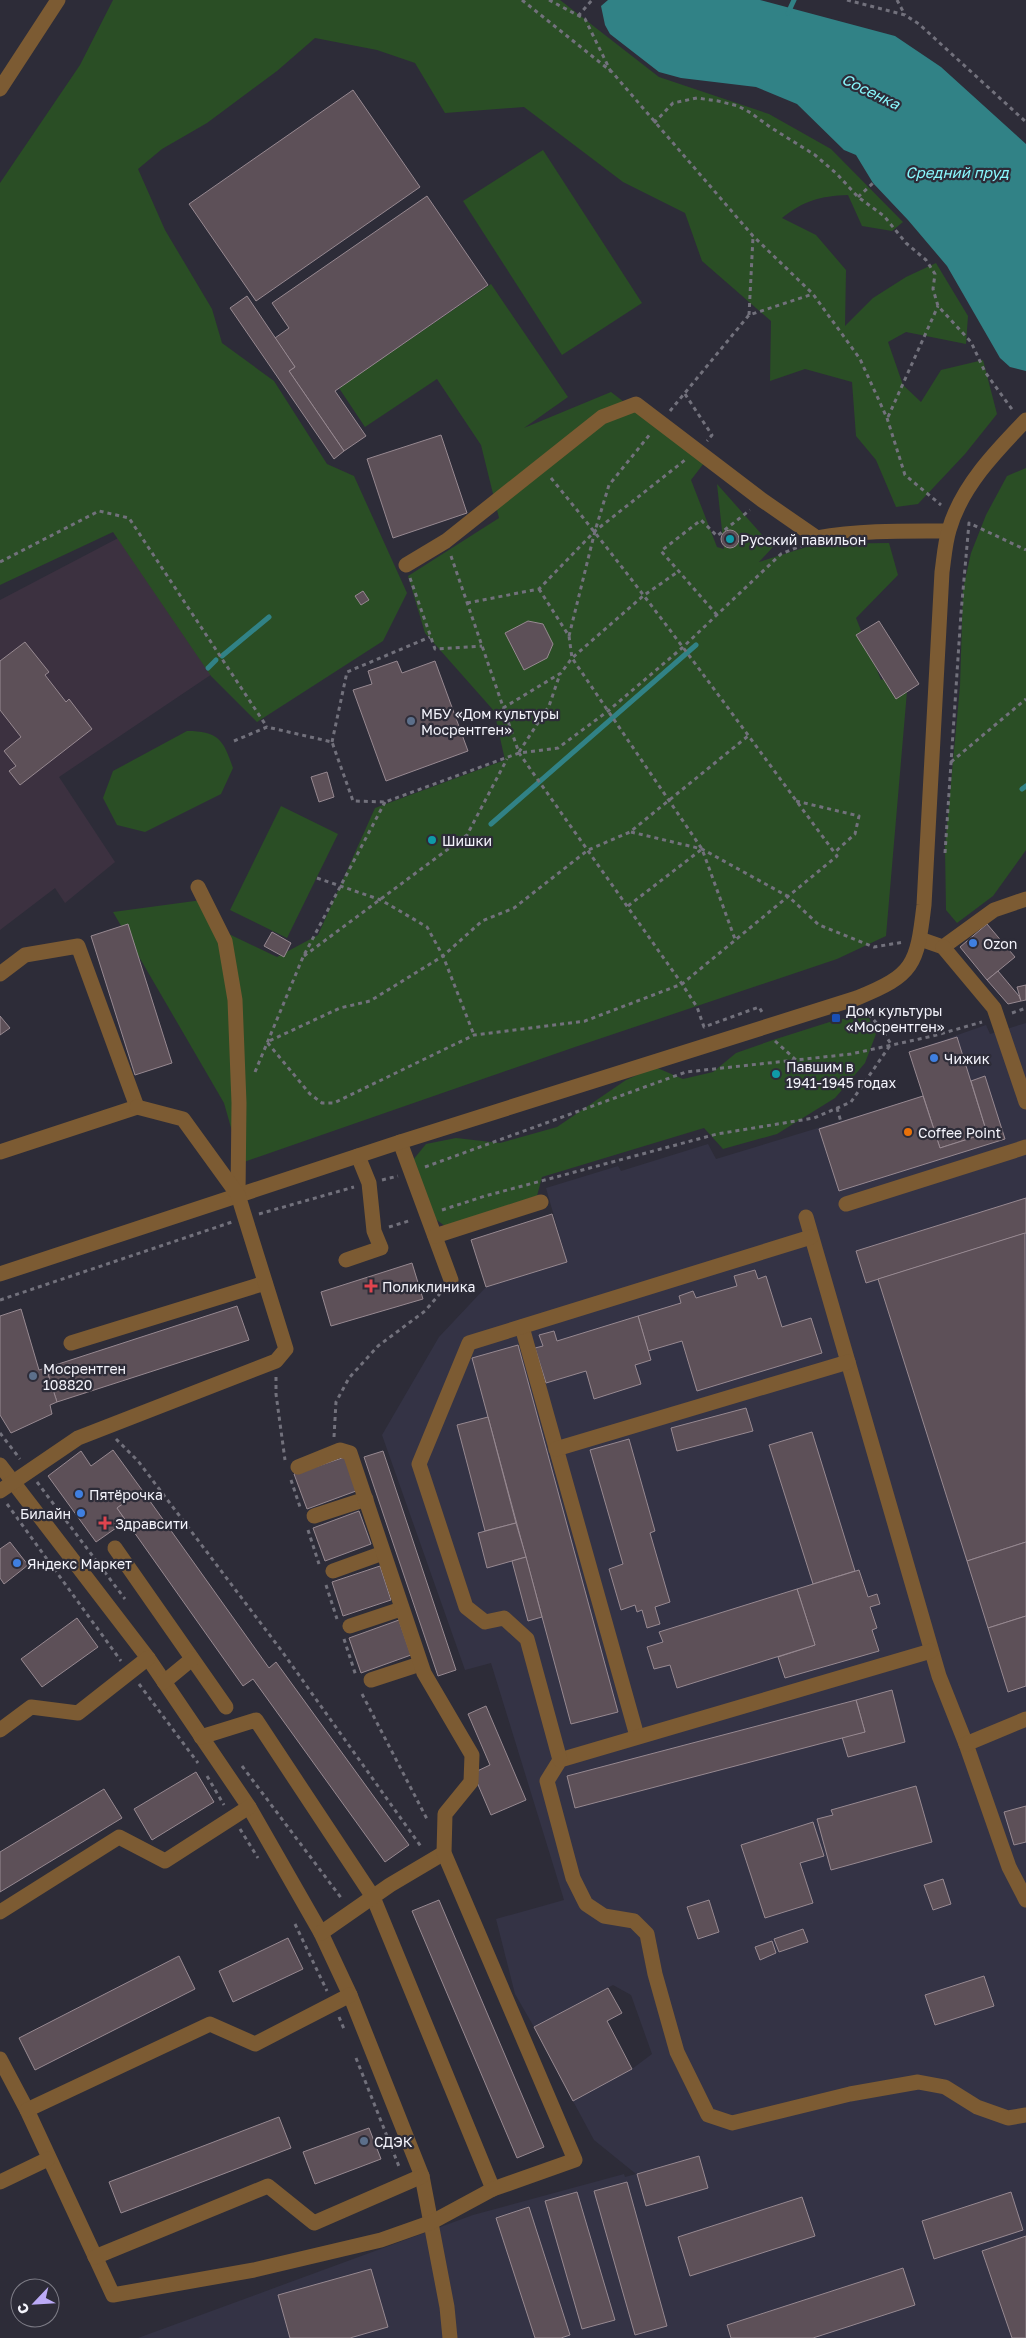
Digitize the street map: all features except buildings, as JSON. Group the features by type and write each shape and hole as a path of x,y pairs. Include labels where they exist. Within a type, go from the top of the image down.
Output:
{"street":[{"path":"0,89 58,0"},
{"path":"406,565 446,541 602,417 636,404 762,500 817,538 843,533 889,530 948,531"},
{"path":"0,1274 400,1142 856,998 889,985 900,978 909,967 918,943 942,572 948,531 967,491 1021,417"},
{"path":"2,1496 13,1481 78,1438 276,1361 286,1349 238,1195 239,1104 235,1000 224,941 198,888"},
{"path":"942,947 994,910 1025,901"},
{"path":"918,943 942,947 986,996 998,1017 1026,1102"},
{"path":"0,974 25,955 78,946 137,1107"},
{"path":"0,1152 137,1107 183,1119 238,1195"},
{"path":"400,1142 451,1280"},
{"path":"846,1204 1026,1147"},
{"path":"346,1260 381,1248 374,1231 369,1183 358,1156"},
{"path":"435,1236 541,1202"},
{"path":"806,1217 931,1651 1009,1867 1026,1900"},
{"path":"560,1760 527,1640 504,1618 484,1622 466,1607 419,1464 469,1343 811,1238"},
{"path":"71,1343 265,1283"},
{"path":"522,1327 637,1736"},
{"path":"556,1449 848,1362"},
{"path":"3,2069 27,2110 48,2159 113,2295 254,2270 381,2240 432,2222 493,2188 575,2160 444,1853 445,1814 471,1782 472,1755 420,1664 350,1453 337,1444 298,1467"},
{"path":"0,1465 148,1658 249,1807 321,1933 350,1995 422,2176 447,2307 450,2338"},
{"path":"314,1516 366,1498"},
{"path":"115,1548 226,1707"},
{"path":"333,1571 383,1553"},
{"path":"350,1626 401,1609"},
{"path":"931,1651 560,1760 547,1781 572,1878 586,1904 604,1916 634,1921 647,1934 655,1974 677,2052 708,2115 732,2123 850,2094 918,2082 945,2087 977,2107 1008,2118 1026,2115"},
{"path":"0,1730 31,1707 78,1713 148,1658"},
{"path":"164,1682 192,1659"},
{"path":"371,1680 420,1664"},
{"path":"201,1737 256,1720 373,1897 493,2188"},
{"path":"966,1744 1026,1720"},
{"path":"0,1912 119,1837 165,1861 249,1807"},
{"path":"321,1933 373,1897 444,1853"},
{"path":"27,2110 210,2024 255,2044 350,1995"},
{"path":"0,2182 48,2159"},
{"path":"95,2257 268,2186 314,2224 422,2176"}],"path":[{"path":"522,0 612,72 753,236 813,294 860,359 887,418 905,475 943,506"},
{"path":"549,0 585,19 612,72"},
{"path":"578,16 592,0"},
{"path":"847,0 905,15 919,24 1026,122"},
{"path":"897,0 905,15"},
{"path":"654,123 673,103 685,100 697,98 738,106 816,155 858,197 884,216 906,243 926,260 934,274 933,289 938,306 971,342 985,372 1001,397 1021,417"},
{"path":"858,197 873,183"},
{"path":"749,315 753,236"},
{"path":"736,939 702,848 572,658 569,636 595,531 610,485 749,315 813,294"},
{"path":"887,418 938,306"},
{"path":"467,603 539,589 595,531 697,451 712,435 685,394"},
{"path":"268,1042 310,1094 322,1103 334,1103 474,1035 585,1021 682,984 837,856 595,531 541,466"},
{"path":"718,615 661,551 701,520 717,536 762,500"},
{"path":"0,562 99,511 129,518 267,727"},
{"path":"944,856 969,523 1026,550"},
{"path":"430,637 348,672 332,742 354,800 385,802 507,759 519,753 558,748 608,711 682,648 781,554 817,538"},
{"path":"446,541 519,753 682,984"},
{"path":"406,565 435,649 482,646"},
{"path":"519,753 550,706 561,673 572,658 643,596 679,570"},
{"path":"539,589 569,636"},
{"path":"504,708 561,673"},
{"path":"951,762 1026,699"},
{"path":"234,741 267,727 332,742"},
{"path":"268,1042 340,1008 370,1001 443,956 482,921 514,908 588,850 630,832 748,736"},
{"path":"303,957 467,835 507,759"},
{"path":"796,801 859,816 855,834 836,851"},
{"path":"257,1067 303,957 385,802"},
{"path":"630,832 702,848 789,897 819,925 874,947 901,941 918,943"},
{"path":"628,906 702,848"},
{"path":"316,878 381,900 427,927 443,956 474,1035"},
{"path":"851,1054 933,1036 1026,1008"},
{"path":"864,1010 880,1027 891,1044"},
{"path":"773,1038 782,1035"},
{"path":"374,1231 485,1196 716,1134 814,1118 851,1102 891,1044"},
{"path":"837,1108 842,1122"},
{"path":"337,1444 336,1402 349,1378 378,1346 425,1311 451,1280"},
{"path":"104,1428 138,1461 282,1650 419,1843 429,1862"},
{"path":"2,1496 201,1767"},
{"path":"206,1775 262,1864"},
{"path":"294,1920 347,2036"},
{"path":"354,2055 405,2183"}],"shaded area":[{"path":"113,0 560,0 659,77 769,114 831,149 903,222 892,231 862,226 848,195 820,198 797,207 782,218 816,235 846,270 845,326 873,298 906,277 936,263 968,316 966,344 906,332 888,342 903,385 921,402 941,370 983,360 997,414 965,454 918,504 896,507 876,460 856,436 852,382 805,369 770,381 771,321 702,261 685,213 623,182 524,107 445,113 415,63 377,50 315,38 277,71 207,123 162,149 138,169 165,230 212,309 222,343 274,381 327,464 354,476 407,593 383,641 257,722 211,676 113,532 0,585 0,183 80,65"},
{"path":"543,150 642,303 562,355 463,201"},
{"path":"491,284 568,397 524,428 611,392 704,463 691,480 717,547 724,549 717,484 773,547 759,562 816,544 889,543 898,575 856,618 881,680 909,668 886,936 837,959 575,1047 241,1163 224,1103 113,912 202,900 212,926 277,957 318,935 375,808 505,760 494,711 425,633 408,576 499,518 481,445 437,379 365,427 339,388"},
{"path":"1026,468 1026,850 993,896 957,923 946,910 945,847 960,686 963,589 971,553 986,515 1007,476"},
{"path":"124,535 212,674 59,777 115,862 65,903 55,888 0,930 0,600"},
{"path":"187,731 198,731 213,735 226,750 233,768 221,794 145,832 117,825 103,798 113,771"},
{"path":"281,806 338,834 287,938 230,910"},
{"path":"869,1018 876,1034 865,1063 835,1098 777,1134 723,1149 704,1128 542,1177 537,1196 445,1226 434,1218 413,1160 426,1144 456,1138 500,1143 557,1127 626,1080 655,1067 683,1079 713,1072 736,1053 773,1040 839,1019"},
{"path":"1026,1023 1026,2338 138,2338 473,2215 624,2174 625,2177 636,2174 594,2140 573,2101 632,2069 652,2054 631,1995 613,1985 534,2027 515,1994 496,1919 564,1900 491,1663 465,1670 382,1435 439,1337 486,1287 567,1262 546,1188 618,1166 621,1171 708,1144 716,1159 923,1096 909,1052 986,1025 990,1034"}],"water":[{"name":"Средний пруд","path":"608,0 760,0 895,36 941,67 1026,144 1026,371 1010,367 1000,358 947,266 908,220 873,183 856,155 844,150 797,104 756,87 681,78 659,72 610,34 605,25 601,6"}],"waterway":[{"path":"788,13 794,0"},
{"path":"222,656 269,617"},
{"path":"491,824 696,645"},
{"path":"208,668 216,660"},
{"path":"1022,789 1026,786"}],"place":[{"name":"Русский павильон","path":"730,539"},
{"name":"МБУ «Дом культуры Мосрентген»","path":"411,721"},
{"name":"Шишки","path":"432,840"},
{"name":"Ozon","path":"973,943"},
{"name":"Дом культуры «Мосрентген»","path":"836,1018"},
{"name":"Чижик","path":"934,1058"},
{"name":"Павшим в 1941-1945 годах","path":"776,1074"},
{"name":"Coffee Point","path":"908,1132"},
{"name":"Поликлиника","path":"371,1286"},
{"name":"Мосрентген 108820","path":"33,1376"},
{"name":"Пятёрочка","path":"79,1494"},
{"name":"Билайн","path":"81,1513"},
{"name":"Здравсити","path":"105,1523"},
{"name":"Яндекс Маркет","path":"17,1563"},
{"name":"СДЭК","path":"364,2141"}],"water label":[{"name":"Сосенка","path":"871,91"}]}
